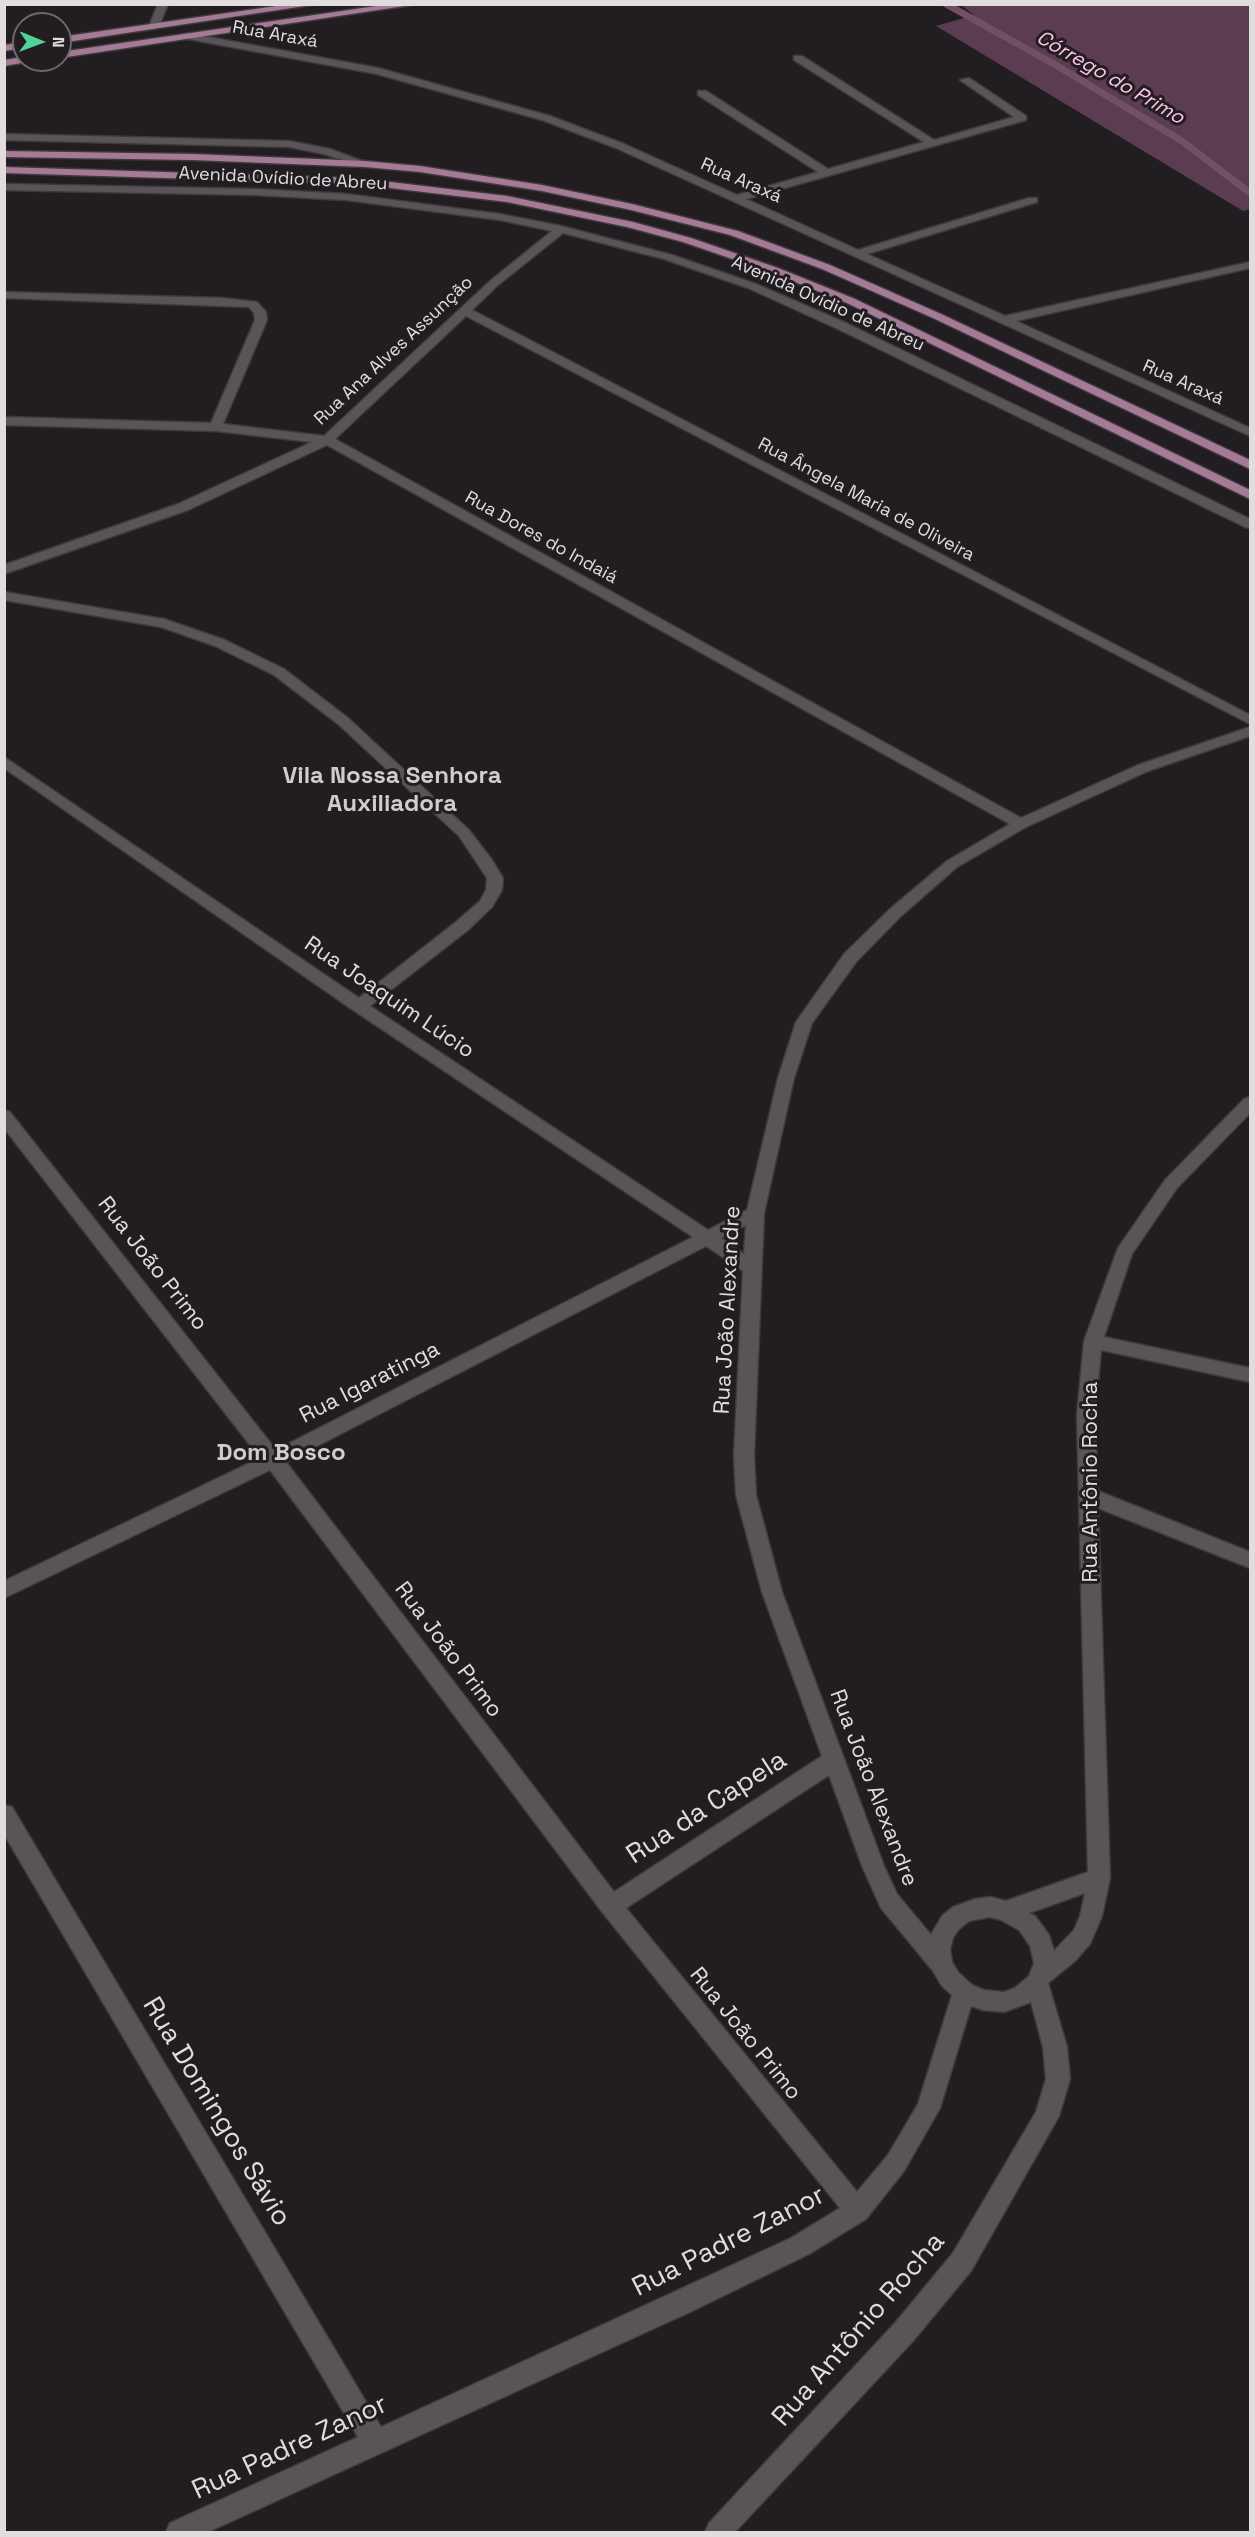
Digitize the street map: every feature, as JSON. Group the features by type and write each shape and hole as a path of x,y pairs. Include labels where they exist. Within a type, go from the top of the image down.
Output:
{"main road":[{"path":"72,38 314,4"},
{"path":"72,53 414,4"},
{"name":"Avenida Ovídio de Abreu","path":"4,154 365,164 420,169 542,188 632,207 734,233 826,267 937,316 1251,465"},
{"path":"108,173 118,156"},
{"name":"Avenida Ovídio de Abreu","path":"4,170 357,181 507,199 585,214 687,240 774,270 861,305 1251,495"}],"street":[{"path":"154,26 163,4"},
{"name":"Rua Araxá","path":"192,37 344,64 471,95 546,118 620,146 738,198 1251,432"},
{"path":"798,58 932,143"},
{"path":"738,198 1022,118 965,80"},
{"path":"702,93 827,173"},
{"path":"4,137 290,144 326,151 365,164"},
{"path":"346,197 357,181"},
{"name":"Avenida Ovídio de Abreu","path":"4,187 256,192 346,197 500,217 668,257 752,286 842,326 1251,524"},
{"path":"860,253 1033,200"},
{"name":"Rua Ana Alves Assunção","path":"8,567 183,507 327,440 494,283 561,230"},
{"path":"1005,320 1251,265"},
{"path":"4,295 222,300 253,304 260,312 261,320 216,427"},
{"name":"Rua Ângela Maria de Oliveira","path":"465,311 1251,720"},
{"name":"Rua Dores do Indaiá","path":"4,421 216,427 327,440 1021,824"},
{"path":"4,596 164,623 220,643 279,672 343,721 464,833 487,862 495,878 494,890 486,904 462,926 359,1006"},
{"name":"Rua João Alexandre","path":"941,1964 889,1900 873,1866 772,1592 746,1496 744,1455 755,1213 786,1078 804,1022 850,958 896,912 952,864 1021,824 1143,768 1251,731"},
{"name":"Rua Joaquim Lúcio","path":"4,761 359,1006 751,1267"},
{"name":"Rua Antônio Rocha","path":"1099,1878 1086,1415 1094,1341 1124,1253 1171,1184 1250,1103"},
{"name":"Rua João Primo","path":"4,1116 273,1460 611,1906 856,2211"},
{"name":"Rua Igaratinga","path":"4,1590 273,1460 755,1213"},
{"path":"1094,1341 1251,1375"},
{"path":"1089,1496 1251,1560"},
{"name":"Rua da Capela","path":"611,1906 835,1759"},
{"name":"Rua Domingos Sávio","path":"4,1814 375,2441"},
{"path":"1006,1911 1099,1878"},
{"path":"1040,1978 1045,1963 1041,1942 1027,1923 1006,1911 990,1907 961,1914 950,1923 942,1935 939,1949 941,1964 950,1979 964,1992 983,2000 1004,2002 1023,1995 1082,1937 1091,1916 1099,1878"},
{"name":"Rua Antônio Rocha","path":"718,2532 904,2332 968,2253 1047,2116 1058,2079 1055,2047 1040,1978"},
{"name":"Rua Padre Zanor","path":"179,2532 681,2303 800,2246 856,2211 896,2163 928,2108 964,1992"}],"shaded area":[{"path":"961,5 1250,5 1250,209 1243,211 936,26 974,15"}],"waterway":[{"name":"Córrego do Primo","path":"946,4 1054,64 1182,141 1250,193"}],"district":[{"name":"Vila Nossa Senhora Auxiliadora","path":"392,790"},
{"name":"Dom Bosco","path":"281,1453"}]}
